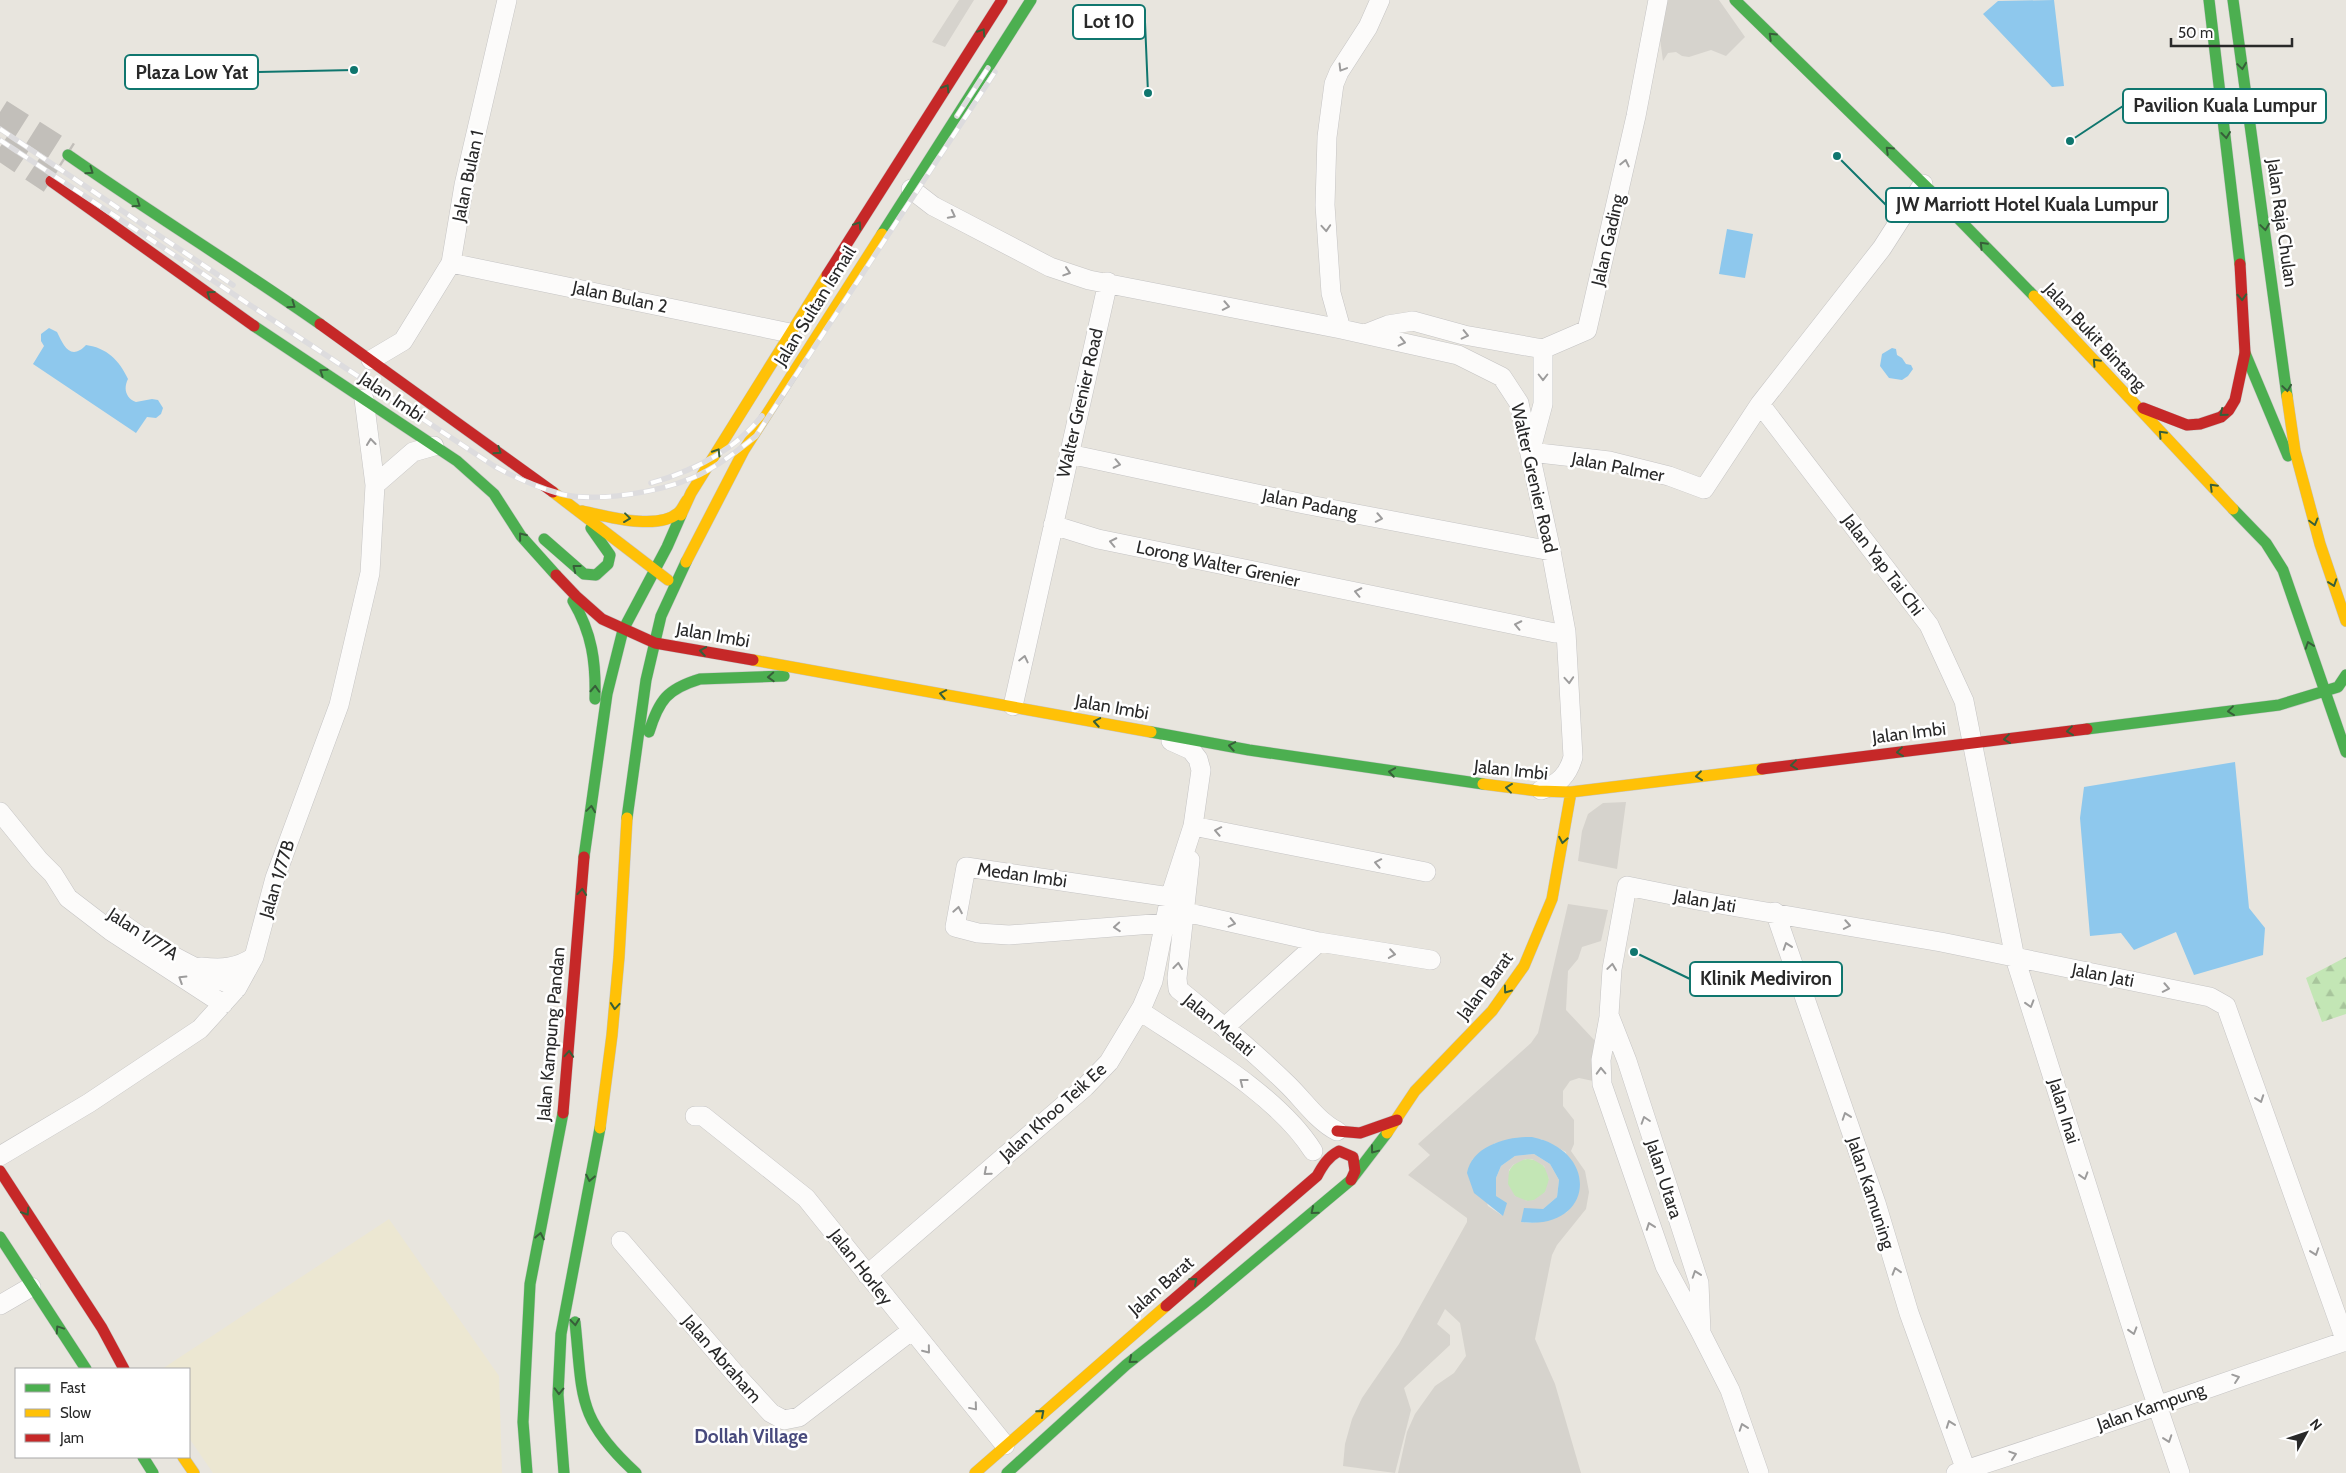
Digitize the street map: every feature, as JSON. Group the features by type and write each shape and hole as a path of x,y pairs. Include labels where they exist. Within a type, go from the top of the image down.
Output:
{"main road":[{"name":"Jalan Sultan Ismail","path":"623,630 691,493 790,333 1002,0"},
{"name":"Jalan Sultan Ismail","path":"655,644 661,616 674,585 744,450 1031,0"},
{"name":"Jalan Bukit Bintang","path":"1735,0 1923,184 2067,330 2135,405 2266,543 2283,570 2346,752"},
{"path":"2135,405 2187,425 2200,424 2221,417 2229,410 2235,400 2245,353 2240,255 2209,0"},
{"name":"Jalan Raja Chulan","path":"2234,0 2295,451 2308,500"},
{"name":"Jalan Imbi","path":"68,155 148,211 252,277 372,360 458,424 528,472 674,585"},
{"name":"Jalan Imbi","path":"51,181 250,323 457,461 494,494 521,536 557,576 602,619 655,644 837,674 1249,750 1431,778 1538,791 1572,792 2279,705 2325,692"},
{"path":"2245,353 2274,426 2308,500 2320,544 2346,622"},
{"path":"579,511 622,518 659,520 678,512 691,493"},
{"path":"494,494 584,574 596,575 608,564 610,555 579,511"},
{"path":"557,576 587,622 595,654 594,716 576,837 584,857"},
{"path":"623,630 674,585"},
{"name":"Jalan Kampung Pandan","path":"527,1473 523,1422 530,1284 565,1102 584,857 607,694 623,630"},
{"path":"626,822 646,680 655,644"},
{"path":"631,793 656,707 672,690 700,679 837,674"},
{"path":"2325,692 2338,687 2346,675"},
{"path":"564,1473 558,1395 561,1334 570,1274 599,1134 612,1034 623,899 629,756 627,747"},
{"path":"584,857 599,837 606,789"},
{"name":"Jalan Barat","path":"1007,1473 1126,1365 1203,1304 1351,1180 1397,1120 1415,1091 1492,1012 1524,966 1552,899 1572,792"},
{"path":"1337,1131 1360,1133 1382,1127 1397,1120"},
{"name":"Jalan Barat","path":"975,1473 1004,1445 1317,1176 1324,1162 1332,1154 1339,1151 1353,1157 1355,1171 1351,1180"},
{"path":"0,1171 127,1368"},
{"path":"0,1237 85,1368"},
{"path":"570,1274 583,1400 595,1428 614,1453 636,1473"},
{"path":"102,1328 123,1368"},
{"path":"138,1458 144,1473"},
{"path":"144,1458 153,1473"},
{"path":"173,1458 181,1473"},
{"path":"184,1458 194,1473"}],"street":[{"name":"Jalan Bulan 1","path":"403,384 400,369 403,341 451,263 464,185 507,0"},
{"path":"1341,329 1332,293 1325,205 1328,137 1336,78 1368,27 1380,0"},
{"name":"Jalan Gading","path":"1543,349 1587,330 1642,89 1658,0"},
{"path":"1760,404 1882,248 1923,184"},
{"name":"Walter Grenier Road","path":"911,189 933,206 1050,267 1089,280 1108,282 1341,329 1458,355 1502,377 1520,402 1566,632 1574,757 1570,768 1562,779 1538,791"},
{"name":"Jalan Bulan 2","path":"451,263 790,333"},
{"name":"Walter Grenier Road","path":"1053,525 1108,282"},
{"path":"1365,334 1388,325 1413,321 1464,335 1543,349 1543,404 1530,452"},
{"name":"Jalan Bulan 1","path":"372,360 403,341"},
{"name":"Jalan 1/77B","path":"0,1156 89,1103 200,1029 237,988 254,957 275,878 340,706 370,573 375,485 364,399"},
{"name":"Jalan Palmer","path":"1530,452 1609,461 1669,476 1704,490 1760,404"},
{"name":"Jalan Yap Tai Chi","path":"1760,404 1929,625 1964,701 1972,743"},
{"path":"375,485 413,452 434,446"},
{"name":"Jalan Padang","path":"1069,454 1294,502 1551,552"},
{"path":"1013,706 1053,525"},
{"name":"Lorong Walter Grenier","path":"1053,525 1098,539 1545,631 1566,632"},
{"name":"Jalan Khoo Teik Ee","path":"867,1275 1085,1087 1109,1062 1140,1011 1153,981 1170,897 1193,826 1201,770 1198,758 1191,750 1145,730"},
{"name":"Jalan Inai","path":"1972,743 2016,958 2156,1404 2180,1473"},
{"name":"Jalan 1/77A","path":"0,812 39,860 53,874 68,898 111,931 223,1004"},
{"path":"1193,826 1426,872"},
{"name":"Jalan Melati","path":"1193,826 1177,978 1178,990 1225,1027 1328,1126 1337,1131"},
{"name":"Medan Imbi","path":"1166,923 1009,935 978,933 955,927 966,867 1170,897"},
{"name":"Jalan 1/77A","path":"53,874 76,887 126,927 195,967 237,988"},
{"name":"Jalan Jati","path":"1627,886 1702,902 1775,912 2016,958 2210,997 2226,1006 2346,1341"},
{"name":"Jalan Utara","path":"1627,886 1612,969 1609,1015 1627,1062 1699,1283 1700,1333 1730,1390 1759,1471"},
{"path":"1185,912 1319,942 1431,960"},
{"name":"Jalan Kamuning","path":"1775,912 1876,1203 1909,1313 1963,1472"},
{"path":"1225,1027 1319,942"},
{"path":"195,967 231,968 245,963 254,957"},
{"name":"Jalan Melati","path":"1140,1011 1219,1063 1286,1118 1313,1151"},
{"path":"1609,1015 1601,1060 1602,1084 1665,1266 1700,1333"},
{"path":"1305,1102 1317,1176"},
{"name":"Jalan Horley","path":"695,1116 703,1116 806,1198 1004,1445"},
{"path":"1286,1118 1337,1131"},
{"name":"Jalan Abraham","path":"621,1241 736,1376 771,1413 784,1420 800,1417 911,1331"},
{"path":"0,1305 31,1287"},
{"name":"Jalan Kampung","path":"1963,1472 2059,1440 2156,1404 2346,1341"}],"shaded area":[{"path":"959,0 974,0 945,47 932,42"},
{"path":"1664,0 1719,0 1745,37 1726,56 1711,50 1689,57 1682,56 1676,52 1668,53 1663,61 1659,31"},
{"path":"1626,802 1617,869 1578,861 1582,831 1588,814 1603,803"},
{"path":"1568,904 1608,910 1601,941 1582,947 1578,959 1568,971 1566,1010 1597,1043 1593,1081 1579,1078 1570,1081 1563,1091 1563,1106 1574,1120 1574,1144 1571,1151 1585,1171 1589,1192 1586,1209 1557,1245 1552,1255 1535,1339 1555,1384 1581,1473 1398,1473 1407,1432 1415,1414 1435,1386 1454,1373 1466,1356 1460,1323 1445,1309 1437,1324 1450,1335 1450,1345 1404,1388 1411,1410 1395,1473 1343,1466 1345,1444 1352,1419 1362,1398 1399,1344 1467,1222 1467,1218 1408,1175 1430,1155 1418,1144 1531,1043 1538,1033","holes":["1541,1139 1566,1152 1572,1205 1567,1212 1550,1220 1531,1223 1521,1222 1543,1209 1557,1197 1559,1180 1550,1164 1534,1154 1515,1156 1501,1166 1496,1178 1496,1196 1503,1216 1488,1206 1472,1160 1495,1143","1525,1159 1532,1159 1544,1166 1549,1179 1545,1192 1534,1200 1527,1201 1515,1196 1508,1184 1509,1170 1513,1165"]},
{"path":"389,1219 499,1376 502,1473 213,1473 190,1439 190,1368 164,1368"}],"green space":[{"path":"2346,957 2346,1014 2322,1022 2306,978"},
{"path":"1528,1159 1543,1165 1549,1180 1543,1195 1528,1201 1513,1195 1507,1180 1513,1165"}],"water":[{"path":"2054,0 2064,86 2052,87 1983,14 1998,1"},
{"path":"1727,229 1753,234 1745,278 1719,274"},
{"path":"49,328 57,332 71,352 76,352 86,345 100,349 112,356 121,366 128,379 126,393 128,396 136,402 152,399 158,400 163,408 161,414 156,418 147,417 136,433 33,364 44,346 41,341 41,334"},
{"path":"1892,348 1896,349 1897,355 1906,364 1911,365 1913,369 1902,380 1889,378 1880,366 1882,354"},
{"path":"2235,762 2249,908 2265,928 2263,955 2194,975 2176,932 2134,950 2121,933 2090,936 2080,818 2084,787"},
{"path":"1532,1137 1554,1145 1570,1157 1578,1172 1580,1188 1575,1203 1563,1214 1545,1222 1521,1222 1524,1208 1543,1209 1557,1197 1559,1180 1550,1164 1534,1154 1515,1156 1501,1166 1496,1178 1496,1196 1507,1203 1503,1216 1474,1193 1467,1173 1470,1163 1476,1155 1493,1144 1513,1138"}],"tunnel":[{"path":"0,112 68,155"},
{"path":"0,147 51,181"}],"railway":[{"path":"957,116 988,68"},
{"path":"0,140 494,466 526,482 561,494 609,497 663,488 692,478 718,465 756,436 995,72"},
{"path":"0,129 233,285"},
{"path":"651,483 682,473 711,459 738,440 762,416"}],"traffic: fast":[{"path":"882,234 1031,0"},
{"path":"1735,0 1947,207 2034,296"},
{"path":"2209,0 2240,264"},
{"path":"2233,0 2287,396"},
{"path":"68,155 320,324"},
{"path":"254,326 457,461 494,494 521,536 556,575"},
{"path":"2245,353 2288,456"},
{"path":"2233,509 2266,543 2283,570 2346,752"},
{"path":"584,857 607,694 623,630 667,547 681,515"},
{"path":"544,539 584,574 596,575 608,564 610,555 591,528"},
{"path":"627,818 646,680 661,616 686,562"},
{"path":"573,601 585,625 592,648 595,673 595,699"},
{"path":"2087,729 2279,705 2338,687 2346,675"},
{"path":"649,732 657,712 666,697 689,683 700,679 784,676"},
{"path":"1151,732 1249,750 1483,784"},
{"path":"527,1473 523,1422 530,1284 563,1113"},
{"path":"564,1473 558,1395 561,1334 600,1128"},
{"path":"1007,1473 1126,1365 1203,1304 1351,1180 1387,1133"},
{"path":"0,1237 85,1368"},
{"path":"575,1322 582,1388 592,1421 616,1454 636,1473"},
{"path":"144,1458 153,1473"}],"traffic: slow":[{"path":"686,562 744,450 882,234"},
{"path":"681,515 691,493 827,275"},
{"path":"2034,296 2233,509"},
{"path":"2287,396 2295,451 2320,544 2346,621"},
{"path":"553,492 668,580"},
{"path":"582,511 631,521 658,521 678,513 687,500"},
{"path":"753,660 1151,732"},
{"path":"1483,784 1538,791 1571,792 1762,769"},
{"path":"1387,1133 1415,1091 1492,1011 1524,966 1552,899 1571,792"},
{"path":"600,1128 612,1035 619,957 627,818"},
{"path":"975,1473 1166,1306"},
{"path":"184,1458 194,1473"}],"traffic: jam":[{"path":"827,275 1002,0"},
{"path":"51,181 254,326"},
{"path":"2143,408 2187,425 2200,424 2221,417 2229,410 2235,400 2245,353 2240,264"},
{"path":"320,324 553,492"},
{"path":"556,575 602,619 655,643 753,660"},
{"path":"1762,769 2087,729"},
{"path":"563,1113 584,857"},
{"path":"1337,1131 1360,1133 1397,1120"},
{"path":"1166,1306 1317,1176 1326,1162 1339,1151 1353,1157 1355,1171 1351,1180"},
{"path":"0,1171 102,1328 123,1368"}],"place":[{"name":"Plaza Low Yat","path":"354,70"},
{"name":"Lot 10","path":"1148,93"},
{"name":"Pavilion Kuala Lumpur","path":"2070,141"},
{"name":"JW Marriott Hotel Kuala Lumpur","path":"1837,156"},
{"name":"Klinik Mediviron","path":"1634,952"}],"district":[{"name":"Dollah Village","path":"751,1436"}]}
